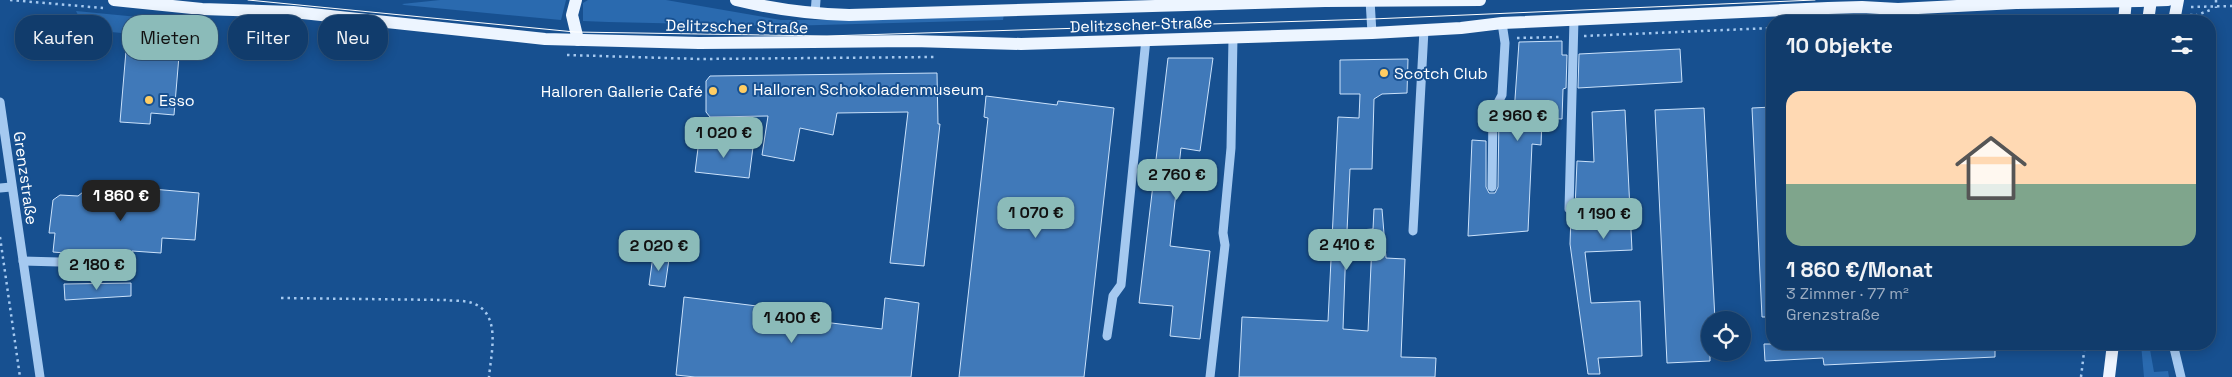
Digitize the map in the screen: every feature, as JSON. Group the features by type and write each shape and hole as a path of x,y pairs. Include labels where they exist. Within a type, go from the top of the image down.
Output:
{"main road":[{"name":"Delitzscher Straße","path":"114,0 202,9 293,12 485,34 578,40 709,43 913,42 1021,44 1372,33 1574,19 1828,8 1898,9 2016,3 2169,0"},
{"path":"576,0 572,15 578,40"},
{"name":"Delitzscher Straße","path":"736,0 773,9 815,14 849,15 1002,5 1480,0"},
{"path":"2175,15 2178,0"},
{"path":"2124,15 2126,1"},
{"path":"2145,1 2147,15"},
{"path":"2109,377 2111,350"}],"street":[{"path":"815,14 816,0"},
{"path":"1370,1 1372,33"},
{"path":"1569,209 1574,19"},
{"path":"1492,187 1493,112 1502,95 1504,38 1502,23"},
{"path":"1413,231 1424,30"},
{"path":"1210,377 1225,245 1223,234 1231,148 1233,37"},
{"path":"1107,336 1113,296 1121,285 1146,39"},
{"name":"Grenzstraße","path":"0,102 40,377"},
{"path":"0,188 11,187"},
{"path":"23,262 95,263"},
{"path":"2174,350 2181,377"}],"path":[{"path":"2216,0 2216,8"},
{"path":"2197,15 2216,8 2232,6"},
{"path":"1504,38 1766,28"},
{"path":"0,237 20,377"},
{"path":"281,298 471,302 482,307 489,316 492,330 489,377"},
{"path":"2081,377 2084,350"}],"shaded area":[{"path":"440,0 566,0 561,20 402,4"},
{"path":"588,0 666,0 781,20 851,20 1004,14 1003,20 784,26 583,21 583,3"},
{"path":"76,11 122,15 122,33 112,32 112,15 78,15"},
{"path":"2142,350 2150,350 2154,372 2168,371 2169,377 2144,377"}],"building":[{"path":"1562,41 1562,55 1567,55 1566,88 1563,89 1562,119 1542,118 1541,145 1532,144 1528,231 1468,236 1472,140 1486,141 1486,187 1489,193 1495,193 1498,187 1499,113 1514,113 1519,42"},
{"path":"1680,49 1682,82 1578,88 1579,54"},
{"path":"1168,58 1213,58 1200,151 1181,148 1170,246 1210,251 1200,339 1170,336 1173,306 1139,303"},
{"path":"1408,59 1407,93 1382,94 1374,99 1372,169 1350,169 1347,231 1373,229 1374,209 1382,209 1386,258 1405,259 1401,357 1436,358 1435,377 1239,377 1242,317 1328,321 1338,117 1359,118 1360,94 1340,94 1340,60","holes":["1372,243 1368,331 1343,329 1346,245"]},
{"path":"125,60 179,60 174,115 151,113 150,124 120,122"},
{"path":"937,73 938,124 940,124 924,266 890,263 908,112 837,113 833,135 800,128 794,161 762,155 768,116 710,117 706,112 706,81 710,76"},
{"path":"986,96 1057,105 1058,101 1114,108 1084,377 959,377 988,118 984,117"},
{"path":"1766,107 1766,317 1762,317 1752,108"},
{"path":"1704,108 1715,311 1701,311 1701,361 1710,361 1667,363 1655,110"},
{"path":"1625,110 1632,250 1585,252 1591,303 1640,301 1642,356 1598,358 1600,374 1588,374 1570,244 1571,215 1575,209 1577,161 1594,162 1592,112"},
{"path":"699,140 753,147 749,178 695,172"},
{"path":"93,184 199,193 195,240 162,238 161,253 132,251 131,262 101,273 101,256 53,252 55,233 49,233 53,200 60,195 78,196"},
{"path":"653,256 669,259 665,287 649,285"},
{"path":"131,283 131,296 65,300 64,284"},
{"path":"684,297 757,306 756,314 882,329 885,298 919,303 911,377 695,377 676,375"},
{"path":"1764,344 1766,344 1766,350 1995,350 1995,357 1824,365 1823,358 1765,361"}],"tram line":[{"path":"248,0 575,32 827,36 1372,19 1815,0"}],"place":[{"name":"Scotch Club","path":"1384,73"},
{"name":"Halloren Schokoladenmuseum","path":"743,89"},
{"name":"Halloren Gallerie Café","path":"713,91"},
{"name":"Esso","path":"149,100"}]}
